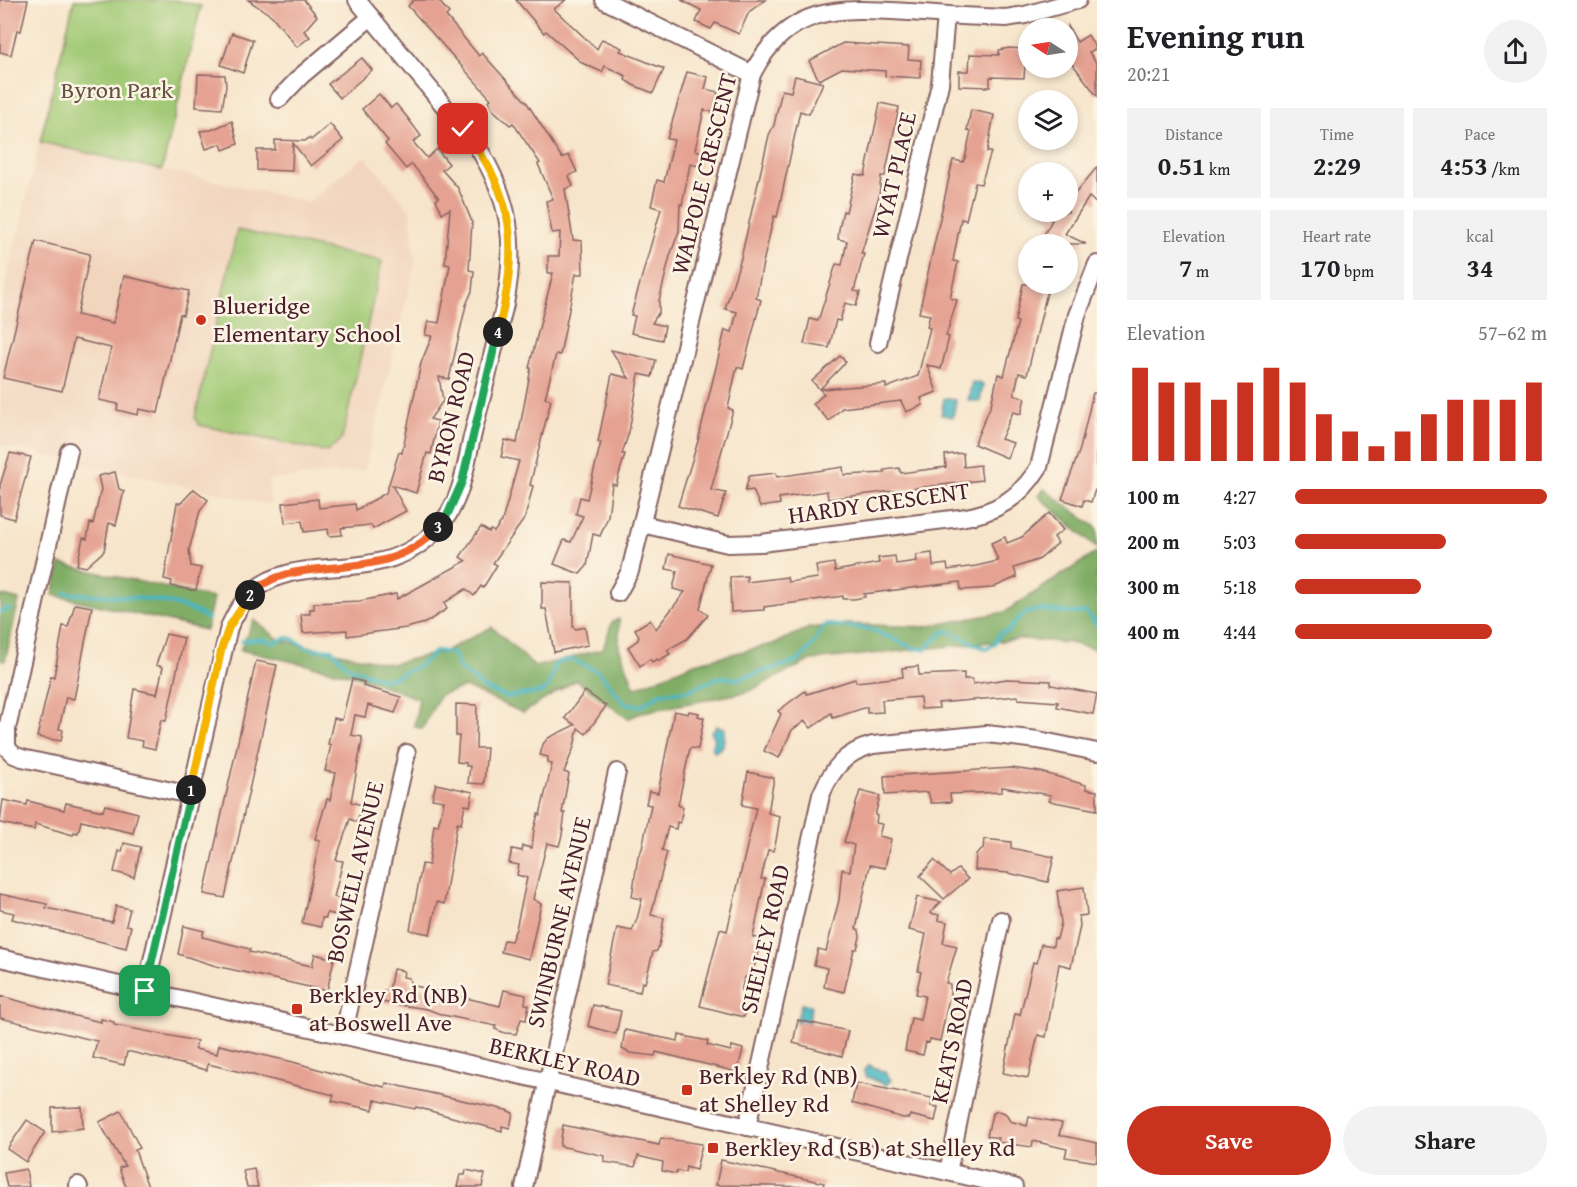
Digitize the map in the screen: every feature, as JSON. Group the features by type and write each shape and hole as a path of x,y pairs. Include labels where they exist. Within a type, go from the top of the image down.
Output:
{"street":[{"name":"BYRON ROAD","path":"145,991 222,647 229,627 241,605 252,592 271,579 291,573 376,563 397,557 430,536 446,518 462,482 502,315 510,274 512,248 509,222 491,168 477,146 357,0"},
{"path":"604,0 752,74"},
{"name":"WALPOLE CRESCENT","path":"618,593 630,571 752,74 762,55 789,28 824,13 843,9 1006,18 1078,0"},
{"name":"WYAT PLACE","path":"878,344 940,84 946,15"},
{"path":"279,99 301,76 371,17"},
{"name":"HARDY CRESCENT","path":"642,524 728,544 761,543 982,515 1005,505 1029,483 1038,467 1077,315 1097,264"},
{"path":"69,451 7,729 7,748 14,755 22,758 190,795"},
{"name":"SHELLEY ROAD","path":"747,1127 821,795 837,765 857,749 873,745 987,734 1038,740 1097,752"},
{"name":"BOSWELL AVENUE","path":"343,1036 407,753"},
{"name":"SWINBURNE AVENUE","path":"525,1187 617,772"},
{"name":"KEATS ROAD","path":"948,1172 1001,920"},
{"name":"BERKLEY ROAD","path":"0,958 1014,1187"}],"shaded area":[{"name":"Blueridge Elementary School","path":"40,142 308,202 365,156 410,210 415,263 365,470 268,480 271,505 0,445 0,309"}],"green space":[{"name":"Byron Park","path":"74,0 176,0 201,6 162,170 40,142"},
{"path":"237,230 382,261 342,439 327,452 199,425 195,418"},
{"path":"1044,489 1097,528 1097,548 1038,496"},
{"path":"1097,552 1097,650 1070,643 1022,639 811,660 747,692 643,712 628,719 576,680 523,713 465,687 440,695 422,729 414,726 419,699 357,676 240,650 254,620 280,640 390,664 443,652 492,627 535,667 603,649 612,622 619,619 619,647 635,688 695,663 773,644 809,628 847,624 924,627 1005,612"},
{"path":"60,564 213,598 206,630 53,595"},
{"path":"0,595 19,600 5,661 0,660"}],"water":[{"path":"972,382 983,384 980,402 968,400"},
{"path":"944,398 956,400 953,417 941,415"},
{"path":"717,726 725,728 723,746 715,752 711,747 715,740 711,732"},
{"path":"801,1004 811,1005 809,1024 796,1023"},
{"path":"869,1065 885,1072 891,1080 886,1085 865,1076 864,1070"}],"building":[{"path":"0,0 28,0 21,31 17,30 11,55 0,52"},
{"path":"248,0 304,0 317,16 304,31 310,37 297,47 272,16"},
{"path":"414,0 438,0 449,13 446,16 479,56 482,53 527,103 562,158 569,155 577,172 569,176 573,186 565,189 573,240 582,241 583,274 576,274 560,355 556,354 545,398 551,400 530,485 533,486 525,518 493,563 497,565 483,588 481,586 474,596 466,589 444,603 447,609 425,623 406,628 347,636 347,630 303,633 301,614 310,614 310,609 314,609 314,603 360,601 396,594 397,599 466,561 460,557 481,527 494,532 502,521 519,461 501,457 505,440 517,443 531,368 529,368 553,273 548,273 548,256 559,256 560,232 552,233 546,201 553,199 538,164 540,163 513,123 510,125 493,110 488,101 491,99 408,6"},
{"path":"516,0 566,0 554,9 597,49 602,39 622,48 620,51 664,69 653,93 633,85 625,80 626,76 605,66 602,72 582,63 546,31 544,33"},
{"path":"681,0 765,0 749,12 739,34 715,23 711,29 696,22 701,10"},
{"path":"232,33 253,40 243,73 221,65"},
{"path":"1088,35 1096,49 1089,52 1097,64 1097,96 1078,71 1078,41"},
{"path":"843,43 909,47 908,59 921,60 920,78 885,76 885,71 842,68 819,80 809,61"},
{"path":"1018,49 1018,78 990,77 990,87 959,86 959,71 969,71 970,54 999,55 999,50"},
{"path":"362,58 372,70 340,98 328,84"},
{"path":"687,72 708,77 705,89 718,92 713,112 704,110 695,150 702,152 699,166 690,164 682,205 680,204 679,231 670,256 659,301 659,312 652,323 665,326 662,340 631,333 635,316 631,315 661,209 651,206 657,180 664,182 674,140 667,139"},
{"path":"198,74 225,75 226,86 222,109 196,107"},
{"path":"795,76 823,83 809,114 800,111 777,217 774,216 763,263 756,298 761,300 743,369 737,367 728,408 733,410 711,490 726,493 718,518 678,506 698,441 725,330 732,332 737,312 725,309 741,258 769,135 774,125 782,90 791,92"},
{"path":"379,94 391,108 396,104 407,117 421,136 413,142 427,158 437,149 449,164 442,170 458,188 472,222 469,270 474,271 472,291 466,305 449,379 439,377 443,401 430,419 438,421 431,454 427,453 416,493 392,485 406,511 373,529 371,525 341,528 342,535 329,536 328,529 304,532 302,521 285,523 283,503 318,499 319,508 355,504 356,510 386,493 399,452 402,453 421,363 432,336 425,335 428,321 439,323 450,265 445,264 450,209 442,213 436,200 439,198 412,164 406,169 385,144 388,141 362,109"},
{"path":"880,103 899,107 885,176 881,176 879,196 861,254 864,254 854,291 860,292 856,306 845,303 840,321 836,320 829,348 804,344 810,319 818,321 836,264 842,265 847,241 838,239 843,211 846,212 855,174 865,176"},
{"path":"971,110 994,115 987,152 991,152 981,184 975,183 966,220 961,219 953,261 958,262 950,298 957,300 946,336 949,337 941,369 927,365 937,392 921,398 923,405 906,412 901,401 842,408 829,421 813,404 824,394 812,381 840,356 846,362 820,389 886,384 886,388 918,376 930,328 927,327 930,315 919,313 953,160 963,162 965,158 971,131 967,130"},
{"path":"232,121 238,144 223,150 221,144 206,149 200,131 211,130"},
{"path":"330,124 343,140 311,166 293,143 292,171 257,170 257,150 275,150 275,140 305,141 309,138 311,140"},
{"path":"1097,167 1097,204 1089,197 1078,214 1078,190"},
{"path":"1051,222 1073,222 1065,234 1044,234"},
{"path":"36,241 90,254 77,315 113,323 124,276 189,291 183,315 180,314 158,413 139,409 138,415 117,410 118,404 99,400 111,348 74,339 62,391 3,378"},
{"path":"1021,294 1047,294 1027,375 1019,373 1014,395 1025,398 1021,414 1013,412 1001,439 1013,443 1007,458 974,444 991,405 998,374 1004,376 1018,322 1015,321"},
{"path":"611,350 656,360 652,377 639,374 629,432 622,454 625,454 616,485 612,484 608,517 600,536 593,534 587,566 580,574 554,564 564,540 571,542 583,516 576,514 580,497 587,499 601,442 598,442 612,374 629,378"},
{"path":"1093,393 1097,393 1097,491 1095,490 1091,502 1084,500 1082,506 1062,499 1080,449"},
{"path":"10,453 31,457 14,519 0,515 0,485"},
{"path":"963,453 964,467 980,465 982,480 828,499 827,491 779,498 780,504 760,507 753,490 745,491 749,476 776,473 777,477 843,467 844,475 885,473 884,470 899,468 901,473 946,467 945,455"},
{"path":"115,472 119,489 124,491 116,525 109,523 104,551 86,567 77,565 83,538 87,539 90,523 93,524 101,489 98,476"},
{"path":"194,489 208,500 200,511 189,550 191,566 201,568 196,590 192,590 171,586 172,581 164,579 177,503 181,503"},
{"path":"1049,513 1063,530 1054,537 1058,543 1040,559 1014,568 1017,577 992,588 961,590 960,582 864,594 865,597 854,599 843,599 843,596 764,607 764,610 731,612 730,577 747,576 747,582 787,577 788,582 818,578 816,566 834,563 835,571 879,563 878,558 895,556 896,564 917,561 916,555 932,553 933,566 947,564 948,570 976,566 998,561 991,543 1005,537 1007,543 1022,537"},
{"path":"669,554 711,564 700,609 708,615 687,639 667,650 670,654 658,661 657,659 652,662 650,659 640,666 628,647 638,640 639,636 635,629 650,620 656,629 685,592 673,589 677,571 666,569"},
{"path":"542,582 573,583 573,627 576,629 585,627 588,645 554,652 546,609 542,609"},
{"path":"75,604 92,607 74,699 66,697 59,729 63,730 61,741 37,737 51,676 54,677 63,626 68,627"},
{"path":"166,634 184,638 166,721 161,720 155,749 142,746 143,741 126,738 134,689 157,694 163,667 156,665"},
{"path":"256,661 277,665 225,898 204,894"},
{"path":"918,666 919,675 964,673 964,679 972,679 973,684 1007,679 1051,681 1051,685 1097,694 1093,714 1057,707 1058,702 1018,699 1018,696 938,703 939,708 921,709 920,697 882,700 883,712 867,713 867,707 833,718 831,713 811,728 805,721 792,730 779,758 764,751 781,714 778,711 805,691 807,694 855,679 856,682 903,677 902,668"},
{"path":"352,679 364,682 363,686 401,697 395,713 368,705 365,717 355,715 351,735 362,737 362,741 351,802 362,805 357,822 350,819 336,860 343,861 334,897 340,899 337,915 327,913 326,918 322,918 321,927 302,923 320,840 315,839 327,799 330,800 336,773 325,771 331,745 328,744 334,718 342,720"},
{"path":"585,691 606,706 586,734 578,728 574,747 564,772 569,774 562,813 565,813 562,835 559,846 547,843 533,899 541,904 529,959 501,952 504,940 511,941 516,929 527,878 517,875 519,865 509,863 512,849 522,851 523,846 532,848 534,829 538,814 540,815 552,764 547,763 548,757 540,755 543,744 548,738 575,725 565,718"},
{"path":"456,704 477,705 476,748 487,748 484,784 468,783 470,766 457,762 459,736 456,736"},
{"path":"674,711 688,714 689,711 699,713 698,716 704,718 698,749 690,748 678,805 683,807 680,823 677,822 676,829 668,827 662,850 667,852 651,915 664,918 657,951 653,952 645,983 642,982 640,992 605,985 617,928 632,931 637,919 642,899 632,897 638,856 642,849 651,805 646,804 649,791 658,793"},
{"path":"1011,768 1041,772 1086,785 1086,789 1097,791 1097,810 1049,801 1051,795 1002,787 1002,792 950,794 951,802 931,803 928,792 885,795 884,776"},
{"path":"748,772 774,778 768,813 780,816 773,851 768,850 761,879 765,879 753,937 761,939 754,968 744,979 742,987 742,999 748,1001 744,1017 700,1006 720,929 727,931 756,808 742,805"},
{"path":"436,784 473,792 470,806 465,805 461,824 457,823 444,904 437,902 430,934 410,930 422,864 429,865 434,825 438,826 444,801 432,799"},
{"path":"860,791 880,796 875,815 877,816 876,823 882,824 879,836 891,839 885,868 870,865 856,929 859,930 860,937 857,949 854,949 844,992 824,987 827,968 814,965 818,949 826,951 839,900 842,869 850,871 854,845 844,842"},
{"path":"3,800 27,805 28,801 64,810 66,803 103,811 105,805 138,813 133,833 81,821 78,833 74,832 73,835 35,824 34,830 0,823"},
{"path":"984,839 1011,842 1011,848 1054,857 1048,882 1008,873 975,870 976,854 983,849"},
{"path":"124,843 141,847 134,877 114,872 119,851 122,852"},
{"path":"934,860 950,875 958,869 968,879 944,899 920,876"},
{"path":"1084,887 1087,915 1079,916 1080,926 1071,967 1059,964 1046,1037 1038,1035 1028,1078 1003,1073 1015,1014 1020,1015 1033,962 1037,963 1041,944 1053,946 1054,938 1057,939 1061,923 1057,891"},
{"path":"0,894 47,904 46,908 112,922 116,906 130,909 126,925 131,926 126,948 12,919 14,913 0,910"},
{"path":"917,897 941,902 930,913 939,915 938,920 947,922 943,943 957,946 946,983 950,984 950,993 940,1041 930,1039 929,1043 926,1042 923,1055 905,1051 911,1018 920,1020 925,996 916,994 921,972 918,971 926,934 909,930"},
{"path":"184,926 204,931 202,937 250,949 249,952 312,966 315,954 334,959 327,991 216,966 178,954"},
{"path":"393,969 404,971 403,977 409,978 411,985 500,1006 504,990 526,995 525,1004 529,1005 526,1020 521,1019 516,1034 505,1033 495,1029 496,1026 443,1015 427,1009 381,1002 383,990 389,991"},
{"path":"0,996 79,1017 101,1022 101,1019 114,1022 114,1025 197,1041 195,1049 217,1054 219,1045 293,1062 367,1083 385,1087 386,1083 506,1110 513,1113 510,1128 502,1126 502,1131 416,1107 415,1109 375,1100 373,1110 332,1101 334,1095 208,1064 207,1070 131,1052 127,1052 124,1065 93,1058 97,1041 0,1018"},
{"path":"593,1005 621,1011 616,1034 588,1026"},
{"path":"798,1020 848,1031 842,1056 793,1043"},
{"path":"625,1030 678,1041 679,1035 708,1041 707,1045 731,1051 732,1046 743,1049 738,1070 733,1071 656,1052 655,1056 630,1053 622,1049"},
{"path":"856,1083 932,1098 931,1106 938,1107 935,1121 910,1115 909,1118 903,1118 852,1103"},
{"path":"82,1107 83,1128 52,1132 52,1108"},
{"path":"121,1111 140,1148 135,1150 148,1187 126,1187 119,1168 125,1166 99,1122"},
{"path":"997,1111 1005,1113 1010,1121 1027,1126 1029,1117 1062,1123 1059,1135 1097,1143 1097,1162 1065,1157 1067,1149 1033,1141 1032,1147 997,1142 998,1138 987,1136 992,1114"},
{"path":"27,1120 45,1132 26,1162 7,1149"},
{"path":"563,1125 659,1145 661,1138 702,1144 696,1170 686,1167 685,1172 677,1171 676,1174 662,1171 663,1162 638,1156 635,1167 604,1162 605,1156 560,1146"},
{"path":"721,1160 824,1183 823,1187 716,1185"},
{"path":"26,1169 29,1187 7,1187 4,1173"},
{"path":"254,1169 258,1187 247,1187 243,1171"},
{"path":"466,1170 485,1174 482,1187 457,1187 460,1175 465,1175"}],"waterway":[{"path":"65,593 158,601 193,611 208,619"},
{"path":"0,612 10,609"},
{"path":"242,641 264,639 273,643 290,638 306,647 332,650 348,667 383,679 392,678 419,666 436,651 453,653 458,667 485,689 507,697 541,692 548,688 556,663 571,659 599,672 624,703 641,706 661,693 687,691 720,677 738,679 798,661 812,646 825,625 870,629 916,649 925,649 943,632 948,631 986,649 994,644 1000,633 1009,631 1017,620 1034,611 1085,612 1097,624"}],"place":[{"name":"Blueridge Elementary School","path":"201,320"},
{"name":"Berkley Rd (NB) at Boswell Ave","path":"297,1009"},
{"name":"Berkley Rd (NB) at Shelley Rd","path":"687,1090"},
{"name":"Berkley Rd (SB) at Shelley Rd","path":"713,1148"}],"route":[{"path":"145,991 222,647 229,627 241,605 252,592 271,579 291,573 376,563 397,557 430,536 446,518 458,495 505,304 512,248 509,222 491,168 463,129"}]}
